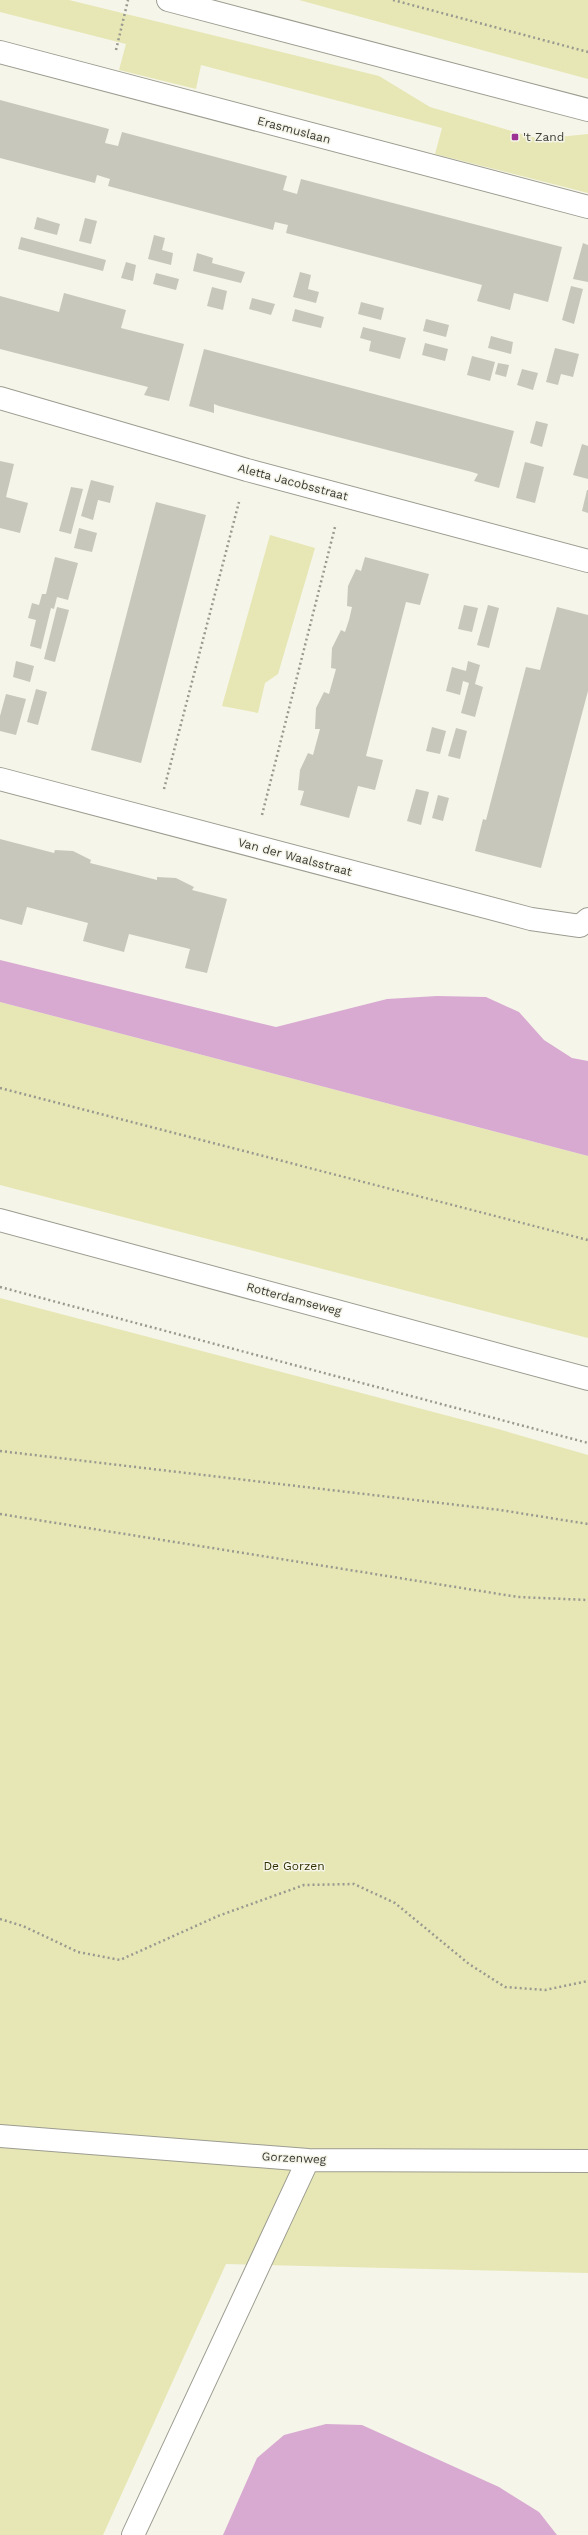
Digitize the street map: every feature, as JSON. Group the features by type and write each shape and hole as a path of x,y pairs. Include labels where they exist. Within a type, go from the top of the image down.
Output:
{"street":[{"path":"168,0 588,110"},
{"name":"Erasmuslaan","path":"0,52 109,82 588,207"},
{"name":"Aletta Jacobsstraat","path":"0,398 247,470 588,561"},
{"name":"Van der Waalsstraat","path":"0,779 531,919 580,926 588,919"},
{"name":"Rotterdamseweg","path":"0,1220 588,1379"},
{"name":"Gorzenweg","path":"0,2136 308,2160 588,2161"},
{"path":"133,2535 308,2160"}],"path":[{"path":"109,82 128,0"},
{"path":"393,0 588,52"},
{"path":"156,820 247,470"},
{"path":"254,846 343,496"},
{"path":"0,1088 588,1240"},
{"path":"0,1287 588,1443"},
{"path":"0,1451 500,1510 588,1524"},
{"path":"0,1514 518,1597 588,1600"},
{"path":"0,1919 23,1926 78,1952 120,1960 218,1916 304,1885 354,1884 395,1903 469,1964 505,1986 544,1990 588,1981"}],"green space":[{"path":"0,0 69,0 379,76 430,107 539,139 588,134 588,193 435,154 442,128 201,65 196,89 119,70 126,44 0,12"},
{"path":"299,0 588,0 588,79"},
{"path":"270,535 315,548 278,674 265,683 258,713 222,706"},
{"path":"0,1002 588,1156 588,1338 0,1185"},
{"name":"De Gorzen","path":"0,1298 498,1429 588,1455 588,2273 226,2264 103,2535 0,2535"}],"shaded area":[{"path":"0,960 276,1027 387,999 437,996 486,997 519,1012 544,1040 572,1058 588,1061 588,1156 0,1002"},
{"path":"326,2424 362,2425 499,2487 539,2512 557,2535 223,2535 257,2458 284,2435"}],"building":[{"path":"0,100 109,129 105,143 118,146 122,132 287,176 283,190 297,194 301,179 562,247 548,302 514,293 510,310 477,301 482,285 286,233 288,225 275,222 273,230 108,186 110,179 97,175 95,183 0,158"},
{"path":"37,217 60,224 57,235 34,229"},
{"path":"85,218 97,221 91,244 79,241"},
{"path":"154,235 165,238 162,250 173,253 171,265 148,259"},
{"path":"21,237 106,260 103,271 18,249"},
{"path":"583,243 588,245 588,282 573,279"},
{"path":"197,253 213,258 212,263 245,272 241,283 193,271"},
{"path":"126,262 136,265 133,281 121,278"},
{"path":"300,272 311,275 308,289 319,292 316,303 293,297"},
{"path":"156,273 179,279 176,290 153,284"},
{"path":"571,286 583,289 574,324 562,320"},
{"path":"212,287 227,291 223,310 207,306"},
{"path":"64,293 126,310 121,328 184,344 169,401 144,395 148,387 0,349 0,296 59,312"},
{"path":"252,298 275,304 271,315 249,309"},
{"path":"361,302 384,308 381,320 358,314"},
{"path":"295,309 324,317 321,328 292,321"},
{"path":"426,319 449,325 446,337 423,331"},
{"path":"363,327 406,338 400,359 369,351 371,341 360,338"},
{"path":"491,336 513,342 511,354 488,348"},
{"path":"425,343 448,349 445,361 422,355"},
{"path":"555,348 579,354 573,377 561,374 558,385 546,382"},
{"path":"204,349 514,431 499,488 474,481 478,474 472,472 214,404 214,413 189,406"},
{"path":"472,356 495,362 490,381 467,375"},
{"path":"498,363 509,365 506,377 495,374"},
{"path":"522,369 538,373 533,390 517,385"},
{"path":"536,421 548,424 542,447 530,443"},
{"path":"582,444 588,446 588,479 573,475"},
{"path":"0,461 14,464 6,497 28,503 20,533 0,528"},
{"path":"525,462 544,467 535,503 516,498"},
{"path":"91,480 114,486 110,503 98,500 93,520 81,516"},
{"path":"71,487 83,489 71,534 59,531"},
{"path":"588,490 588,513 582,511"},
{"path":"156,502 206,515 141,763 91,750"},
{"path":"79,528 97,533 92,552 74,548"},
{"path":"55,557 78,563 68,600 57,597 54,609 51,608 41,649 30,646 36,620 28,618 32,603 39,605 42,594 46,594"},
{"path":"365,557 429,574 420,605 406,602 366,756 383,760 375,790 358,786 349,818 300,805 304,791 298,790 300,770 308,753 313,755 320,729 315,729 316,708 324,692 329,694 336,669 331,668 332,648 341,630 345,632 349,620 352,607 347,606 348,586 356,569 361,571"},
{"path":"464,605 478,608 472,632 458,629"},
{"path":"488,605 499,608 489,648 477,645"},
{"path":"57,607 69,610 55,662 44,659"},
{"path":"557,607 588,615 588,691 541,868 475,851 483,819 486,820 526,667 540,670"},
{"path":"16,661 34,666 30,682 13,677"},
{"path":"468,661 480,665 475,684 483,687 475,717 461,713 469,683 463,681 460,695 446,691 452,667 466,671"},
{"path":"36,689 47,692 38,725 27,722"},
{"path":"6,694 26,699 16,735 0,731 0,716"},
{"path":"432,727 446,731 440,754 426,751"},
{"path":"456,728 467,731 460,759 448,756"},
{"path":"416,789 429,792 421,825 407,821"},
{"path":"438,795 449,798 443,821 432,818"},
{"path":"0,839 54,853 55,850 73,851 91,860 90,863 157,880 157,877 176,878 194,887 192,890 227,899 207,973 185,968 190,949 129,934 124,952 83,941 88,923 27,907 22,925 0,919"}],"place":[{"name":"'t Zand","path":"515,137"}]}
